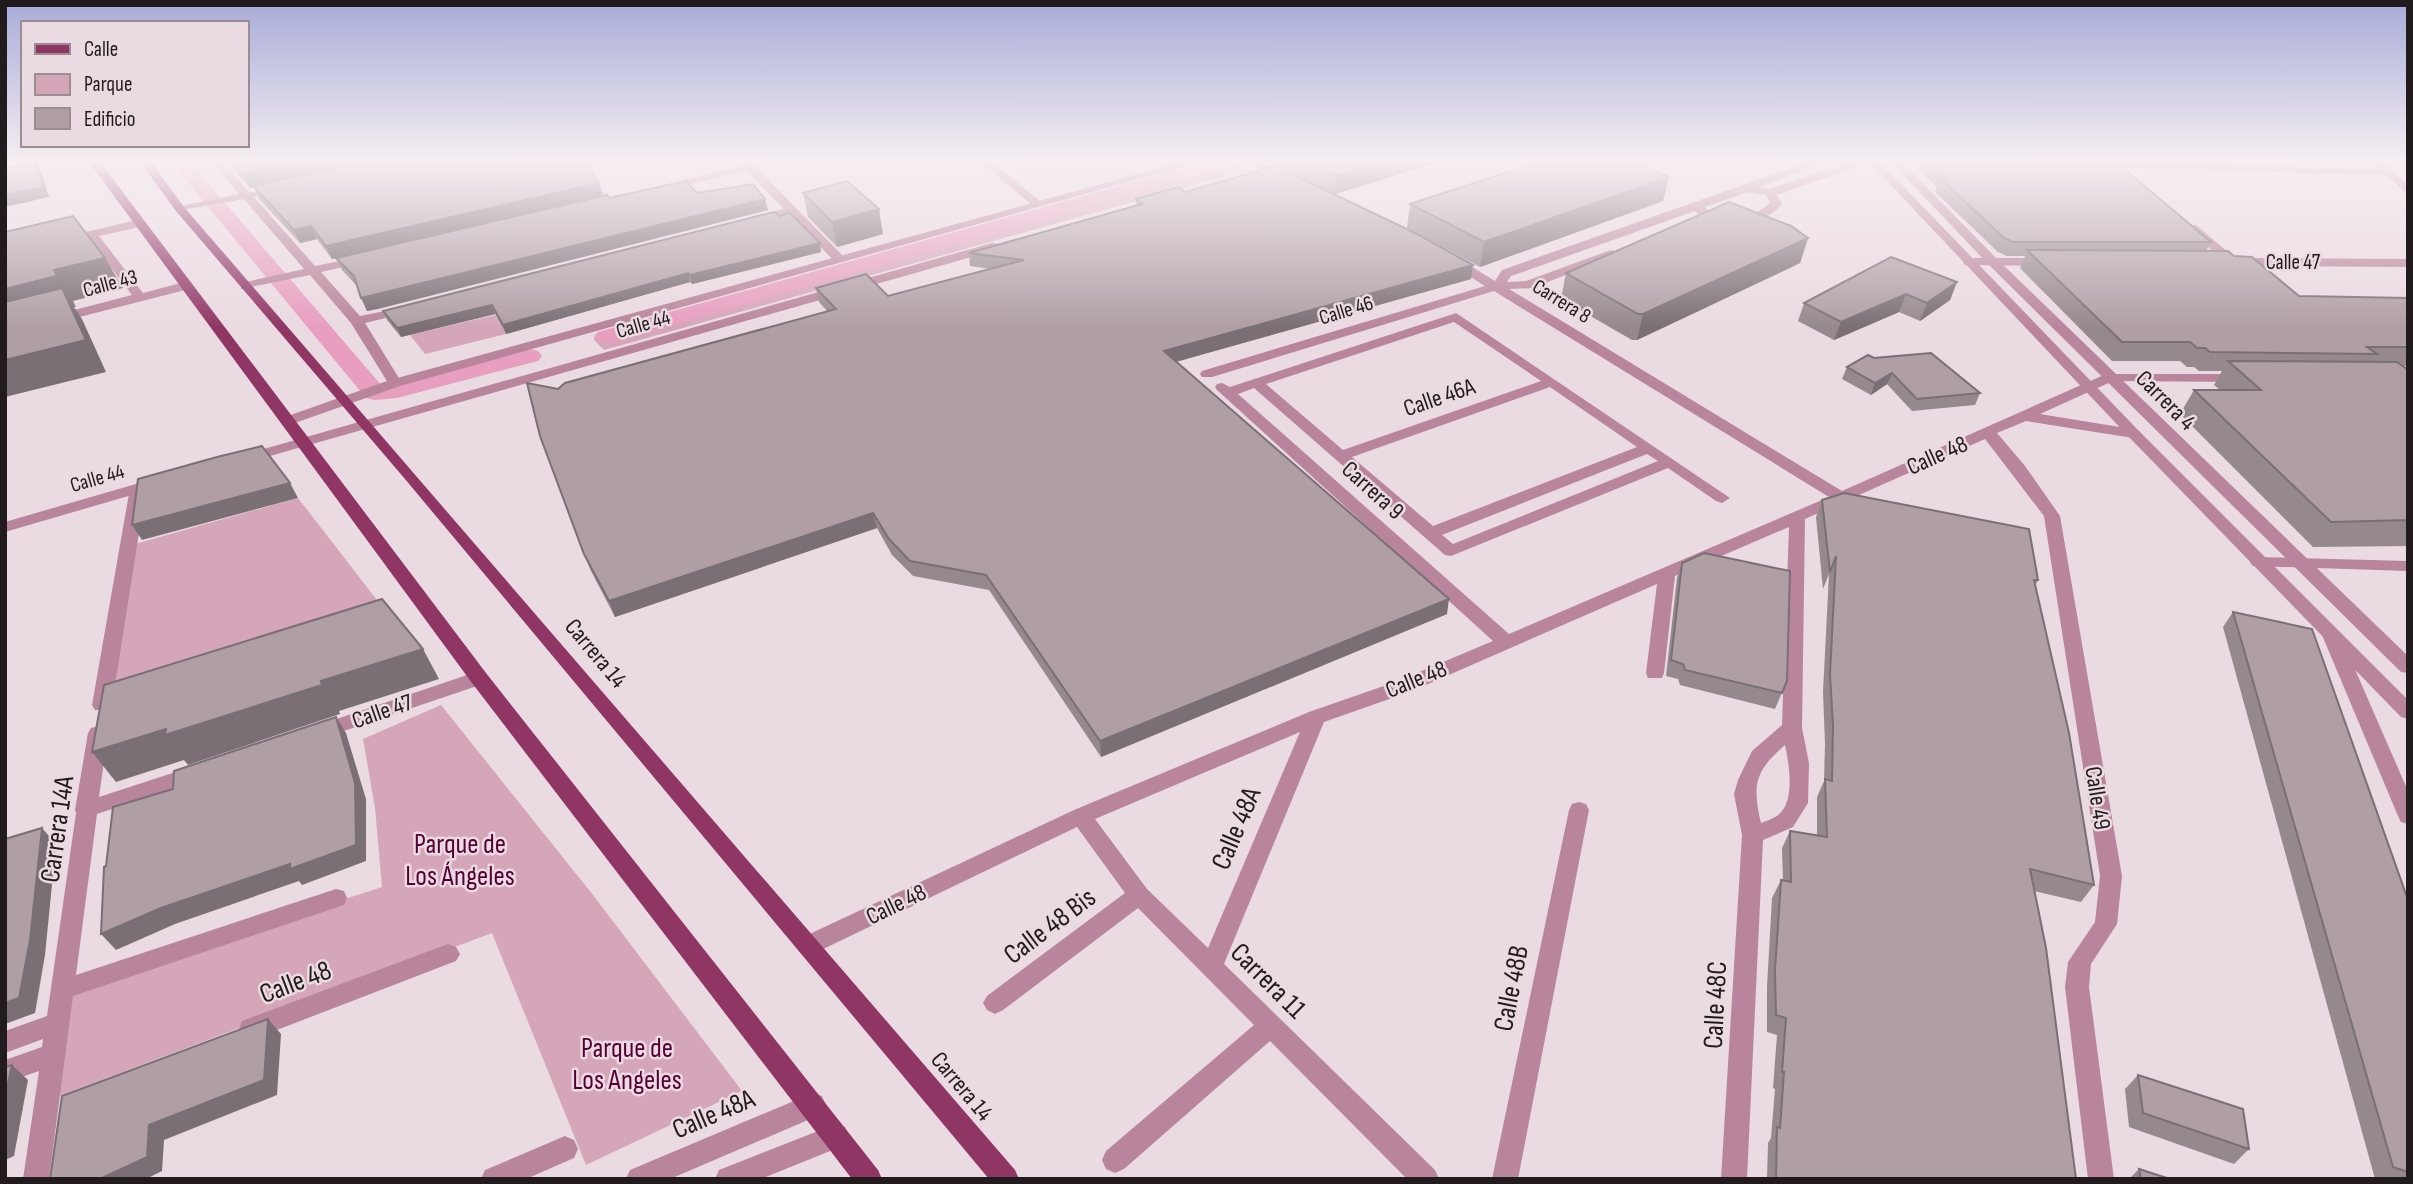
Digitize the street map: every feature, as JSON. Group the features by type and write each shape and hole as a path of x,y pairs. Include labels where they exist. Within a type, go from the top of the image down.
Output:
{"main road":[{"path":"136,217 184,286 479,678 869,1179"},
{"name":"Carrera 14","path":"187,217 368,425 1006,1179"}],"street":[{"path":"265,217 357,321 388,385"},
{"path":"739,224 767,217"},
{"path":"798,217 839,259"},
{"name":"Calle 44","path":"286,421 388,385 989,217"},
{"name":"Calle 46","path":"1498,286 1506,273 1666,217"},
{"path":"1699,223 1712,218 1729,220 1759,217"},
{"path":"1926,217 2089,388 2408,712"},
{"name":"Carrera 4","path":"1950,217 2408,667"},
{"path":"2180,218 2232,262"},
{"path":"55,244 140,223"},
{"path":"92,235 140,297"},
{"name":"Calle 44","path":"228,464 1012,242"},
{"name":"Calle 46","path":"1207,374 1498,286 1528,285 1620,252"},
{"name":"Carrera 8","path":"1440,253 1840,497"},
{"path":"246,286 379,255"},
{"path":"1969,262 2059,262"},
{"name":"Calle 47","path":"2205,262 2408,263"},
{"name":"Calle 43","path":"46,322 184,286"},
{"path":"357,321 423,304"},
{"path":"1228,392 1456,317 1722,498"},
{"path":"589,329 580,340 581,347 606,357"},
{"path":"535,344 549,351 552,356 546,369 538,376"},
{"name":"Carrera 9","path":"1207,374 1506,642"},
{"name":"Calle 48","path":"809,945 1081,816 1316,717 1405,686 1797,517 2110,377 2259,378"},
{"name":"Calle 46A","path":"1341,456 1552,382"},
{"name":"Carrera 9","path":"1256,383 1451,551 1670,462"},
{"path":"2025,416 2133,433"},
{"name":"Calle 49","path":"1988,432 2019,469 2052,516 2111,876 2106,924 2080,962 2077,987 2101,1179"},
{"path":"1431,533 1648,447"},
{"name":"Calle 44","path":"5,527 177,477"},
{"name":"Carrera 14A","path":"36,1179 64,989 85,810 138,488"},
{"path":"1753,835 1771,830 1786,821 1798,803 1799,763 1792,728 1797,517"},
{"path":"2259,562 2408,566"},
{"path":"1654,673 1667,571"},
{"path":"2331,635 2408,816"},
{"name":"Calle 47","path":"304,737 479,678"},
{"name":"Calle 48A","path":"1212,965 1316,717"},
{"name":"Calle 48C","path":"1734,1179 1753,835 1744,794 1759,756 1792,728"},
{"path":"85,810 214,767"},
{"name":"Calle 48B","path":"1505,1179 1579,810"},
{"name":"Carrera 11","path":"1081,816 1139,895 1425,1179"},
{"name":"Calle 48 Bis","path":"995,1003 1139,895"},
{"path":"64,989 336,898"},
{"name":"Calle 48","path":"228,1038 448,954"},
{"path":"5,1042 58,1023"},
{"path":"1115,1160 1272,1025"},
{"path":"5,1072 54,1054"},
{"path":"47,1108 72,1098"},
{"name":"Calle 48A","path":"639,1179 813,1105"},
{"path":"728,1179 836,1136"},
{"path":"494,1179 565,1149"}],"green space":[{"path":"1016,217 1078,217 604,350 594,340 595,335"},
{"path":"495,315 506,334 425,354 410,335"},
{"path":"298,498 394,622 113,716 128,546"},
{"name":"Parque de Los Ángeles","path":"441,705 593,895 742,1091 586,1165 492,933 59,1096 73,987 382,887 375,808 363,739"}],"building":[{"path":"74,217 105,258 54,270 57,276 5,289 5,232"},
{"path":"282,217 451,217 326,246 311,226 294,230"},
{"path":"511,217 691,217 361,298 354,276 336,258"},
{"path":"753,217 794,217 820,243 690,275 688,273 503,325 492,305 397,328 383,311"},
{"path":"827,217 849,217 832,222"},
{"path":"1095,217 1382,217 1473,265 1164,351 1449,599 1100,741 986,575 910,561 889,539 873,513 609,601 584,554 540,436 527,383 558,389 565,383 836,309 816,288 866,274 888,296 1024,260 969,253"},
{"path":"1436,217 1554,217 1484,242"},
{"path":"1694,217 1768,217 1791,226 1808,238 1643,314 1638,314 1566,273"},
{"path":"1982,217 2182,217 2211,242 2013,242 2004,238"},
{"path":"2027,250 2228,251 2234,256 2252,257 2299,296 2408,298 2408,347 2367,347 2377,354 2210,352 2205,348 2197,348 2190,342 2122,342"},
{"path":"1891,257 1957,282 1927,303 1906,294 1841,322 1804,303"},
{"path":"62,288 86,340 5,360 5,302"},
{"path":"1931,353 1980,393 1917,399 1892,373 1875,383 1847,367 1868,355 1874,358"},
{"path":"2228,361 2397,362 2408,370 2408,520 2331,522 2194,390 2261,390"},
{"path":"262,446 290,483 132,525 138,479"},
{"path":"1844,493 2029,529 2038,580 2034,580 2069,733 2094,885 2030,869 2046,948 2076,1179 1776,1179 1777,1127 1780,1128 1786,1018 1776,1015 1775,970 1781,880 1791,882 1790,831 1827,837 1825,779 1832,781 1830,674 1836,556 1830,572 1822,500"},
{"path":"1704,553 1790,571 1787,681 1782,693 1685,670 1683,664 1671,660 1682,563"},
{"path":"382,599 423,649 321,681 322,685 165,735 166,729 92,752 104,685"},
{"path":"2233,612 2312,629 2408,900 2408,1172 2393,1167"},
{"path":"336,717 355,783 356,845 290,869 290,864 161,908 101,934 104,867 113,807 173,789 174,771"},
{"path":"42,828 30,940 19,998 5,1003 5,839"},
{"path":"268,1019 264,1080 149,1125 147,1157 100,1179 50,1179 62,1096"},
{"path":"12,1065 5,1097 5,1067"},
{"path":"2138,1075 2243,1109 2249,1149 2143,1113"},
{"path":"2139,1169 2170,1179 2141,1179"}],"waterway":[{"path":"227,217 375,393 397,391 530,356"},
{"path":"606,337 1030,217"}],"park label":[{"name":"Parque de Los Angeles","path":"627,1063"}]}
